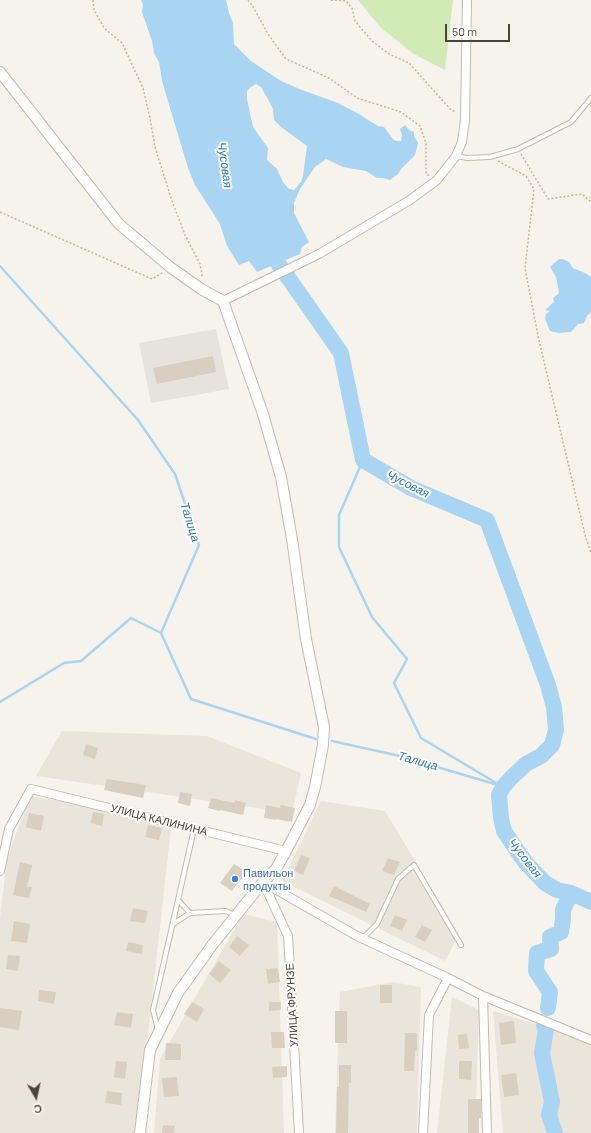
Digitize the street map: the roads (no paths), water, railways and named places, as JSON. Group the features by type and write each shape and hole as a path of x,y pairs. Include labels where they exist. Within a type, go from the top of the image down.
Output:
{"street":[{"path":"223,301 319,254 410,200 437,180 456,156 462,142 466,115 467,0"},
{"path":"0,72 119,224 170,268 201,289 223,301 262,414 281,477 292,538 306,639 324,727 323,745 310,805 286,851 276,869 263,882 235,916 178,993 150,1050 140,1133"},
{"name":"УЛИЦА КАЛИНИНА","path":"0,871 9,829 31,789 286,851"},
{"path":"263,882 363,939 448,978 483,996 591,1040"},
{"name":"УЛИЦА ФРУНЗЕ","path":"263,882 288,936 299,1133"},
{"path":"423,1133 429,1015 448,978"},
{"path":"483,996 487,1133"}],"lane":[{"path":"456,156 467,158 490,157 518,149 571,122 591,98"},
{"path":"159,1032 154,1010 194,829"},
{"path":"363,939 377,924 398,879 414,865 461,945"},
{"path":"178,900 190,913"},
{"path":"173,924 190,913 226,911 235,916"}],"water":[{"path":"141,0 226,0 233,23 234,44 251,61 281,81 338,103 378,126 384,127 396,141 401,141 402,135 400,129 405,125 409,130 414,132 414,136 418,143 415,155 398,174 390,180 377,178 366,171 343,167 326,159 315,167 300,189 294,203 294,213 309,242 302,247 300,254 257,272 249,261 239,265 227,246 220,224 195,185 188,168 162,81 159,62 154,53 152,41 142,12 143,4","holes":["256,84 261,87 273,109 274,120 307,146 303,176 301,182 294,190 289,189 283,182 277,169 267,160 268,148 253,127 247,99 247,91"]},
{"path":"559,259 569,262 573,268 591,277 591,312 587,316 584,323 578,324 571,332 559,333 550,331 545,319 546,314 550,311 545,310 554,302 553,298 559,293 556,277 550,267"}],"waterway":[{"name":"Чусовая","path":"266,246 341,353 363,460 411,488 487,520 548,685 554,707 556,730 552,745 541,756 526,764 503,787 499,795 504,831 526,863 545,883 557,890 571,893 591,902"},
{"name":"Талица","path":"0,266 138,420 175,474 199,545 161,633 191,699 316,739"},
{"path":"363,460 339,515 339,547 372,617 407,659 394,683 421,738 503,787"},
{"path":"0,702 64,663 81,661 131,618 161,633"},
{"name":"Талица","path":"332,741 400,756 498,785"},
{"path":"548,1008 550,992 536,971 537,953 551,949 550,937 561,932 563,910 571,893"},
{"path":"544,1025 546,1030 542,1053 552,1102 549,1115 555,1133"}],"place":[{"name":"Павильон продукты","path":"235,879"}]}
